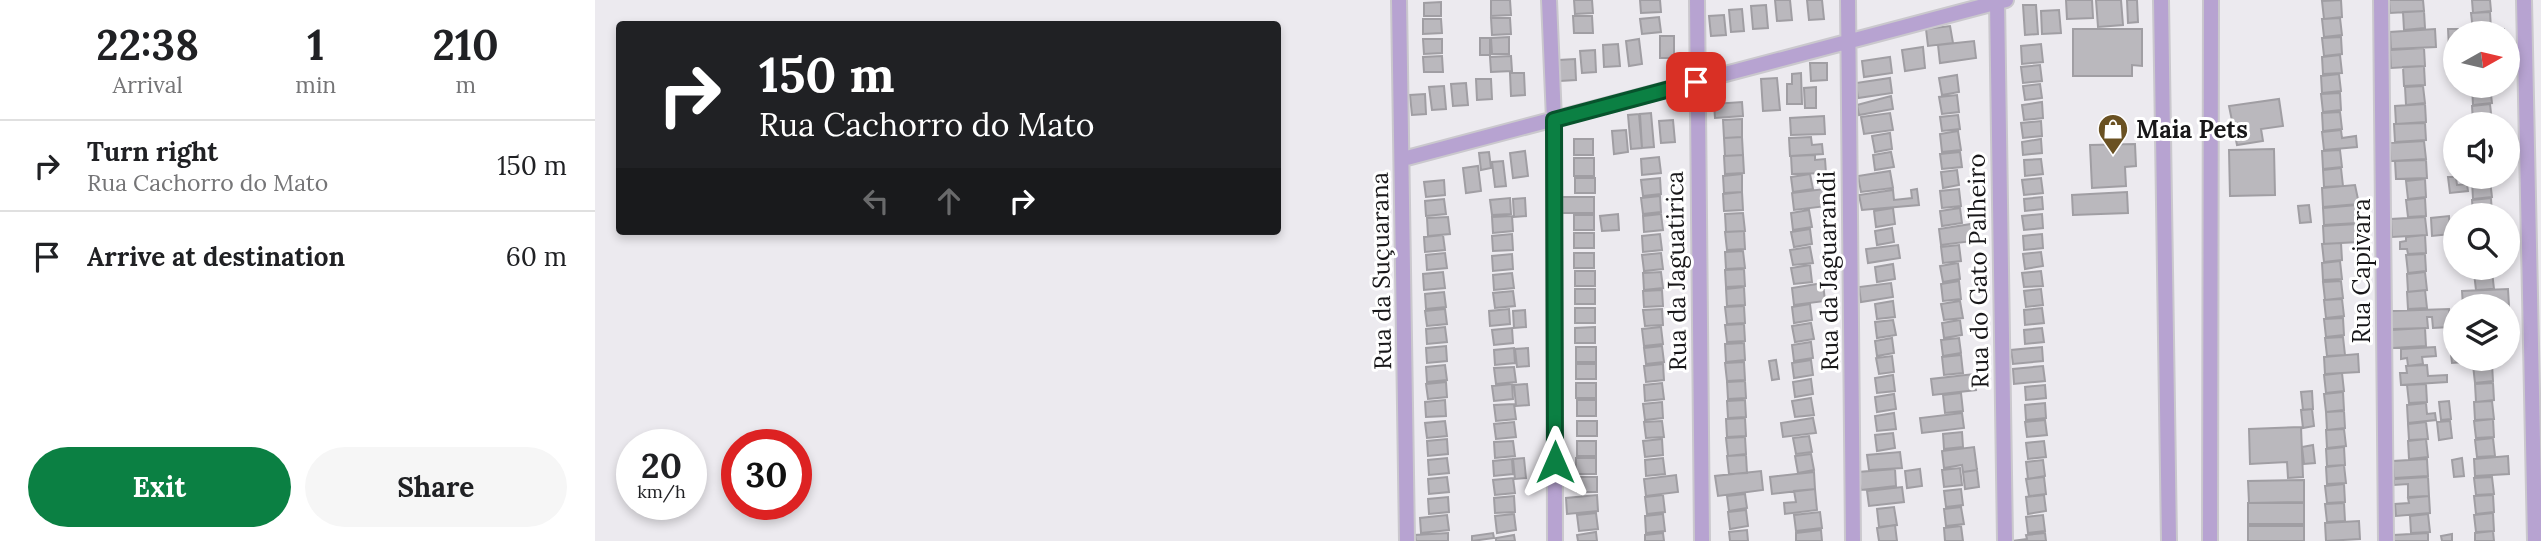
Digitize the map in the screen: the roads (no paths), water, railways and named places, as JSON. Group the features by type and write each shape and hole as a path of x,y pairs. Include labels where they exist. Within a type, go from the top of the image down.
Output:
{"street":[{"name":"Rua da Suçuarana","path":"1399,0 1407,541"},
{"path":"1549,0 1554,120 1555,541"},
{"name":"Rua da Jaguatirica","path":"1697,0 1702,541"},
{"name":"Rua da Jaguarandi","path":"1848,0 1853,541"},
{"path":"2161,0 2169,541"},
{"path":"2210,541 2211,0"},
{"name":"Rua Capivara","path":"2381,0 2386,541"},
{"path":"2524,0 2535,541"},
{"path":"1403,159 2000,1"},
{"name":"Rua do Gato Palheiro","path":"2000,1 2005,541"}],"place":[{"name":"Maia Pets","path":"2113,156"}]}
